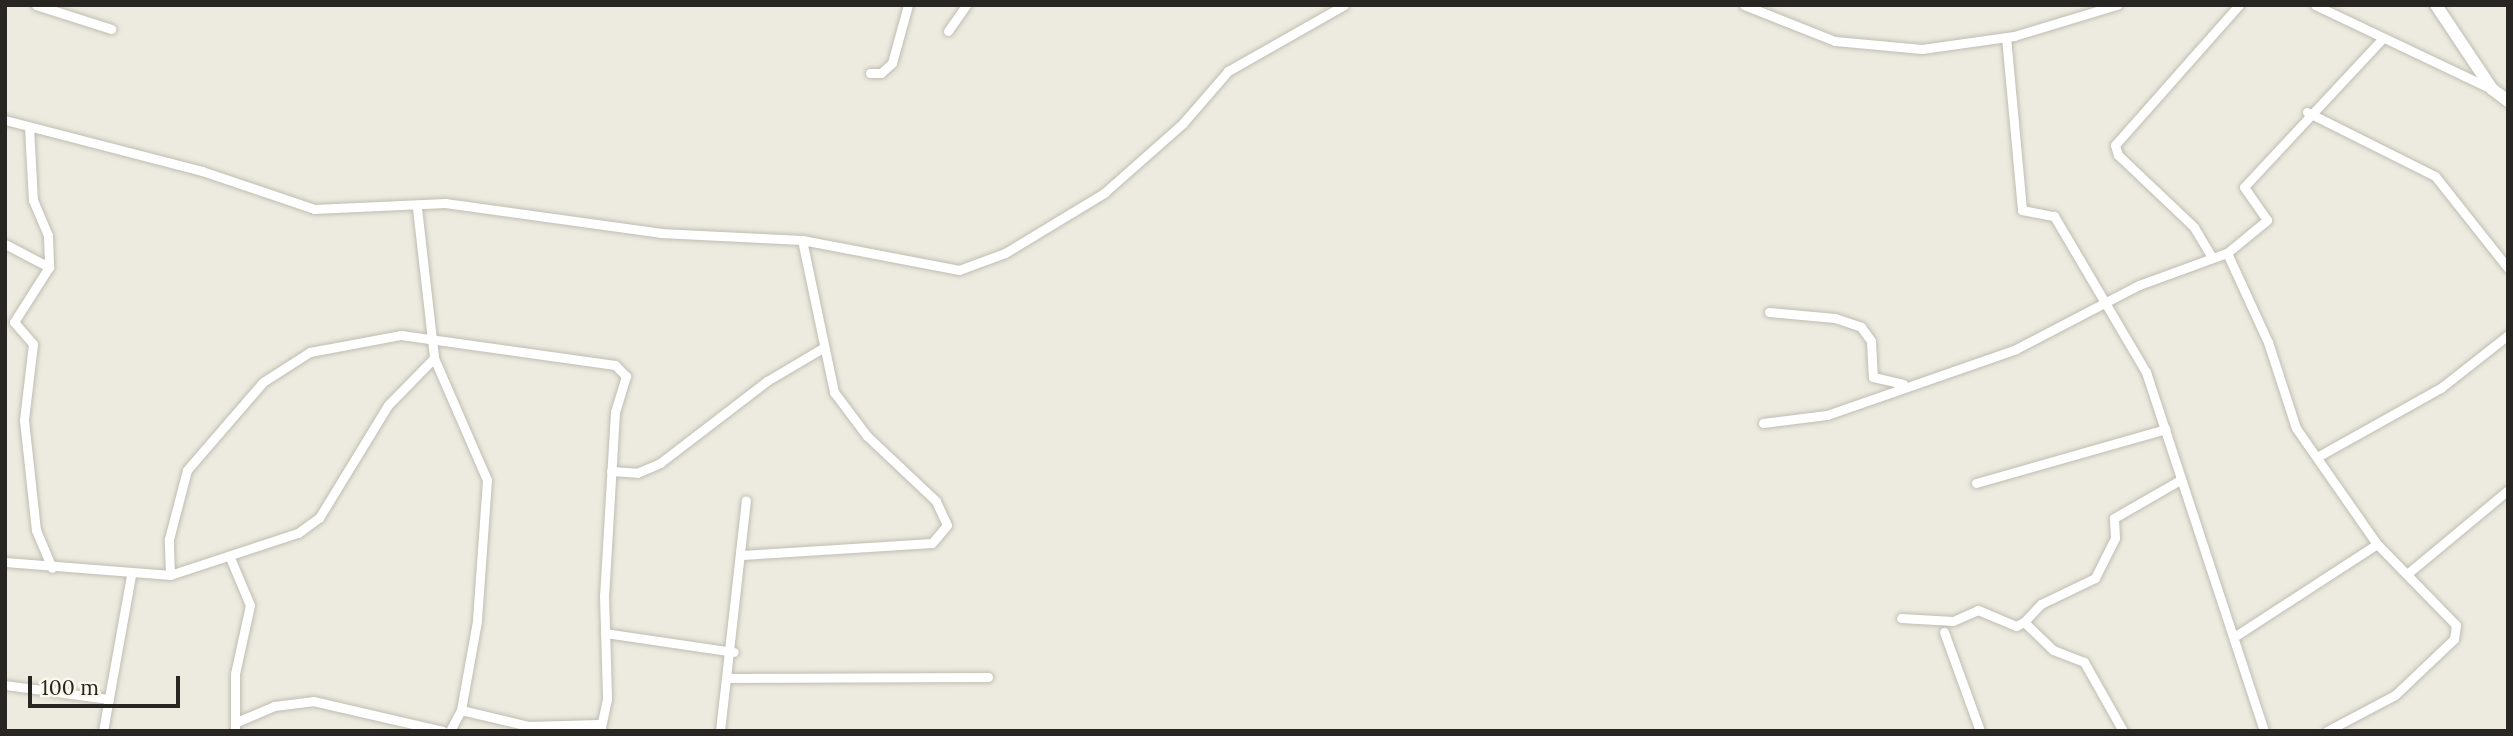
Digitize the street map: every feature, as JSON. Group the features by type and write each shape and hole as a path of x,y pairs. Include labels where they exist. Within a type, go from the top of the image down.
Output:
{"street":[{"path":"36,5 111,29"},
{"path":"870,72 892,63 908,5"},
{"path":"948,31 966,5"},
{"path":"5,120 202,171 314,209 417,208 445,203 660,233 802,240 887,254 958,270 1005,253 1104,193 1183,123 1228,71 1344,5"},
{"path":"1745,5 1835,41 1876,48 1922,49 2006,37 2117,5"},
{"path":"2210,254 2194,226 2118,155 2115,145 2239,5"},
{"path":"2315,5 2381,40 2492,89 2508,101"},
{"path":"2436,5 2492,89"},
{"path":"2006,37 2022,211 2054,216 2102,307 2146,372 2180,480 2237,635 2264,731"},
{"path":"1763,423 1827,415 1905,384 2016,349 2210,254 2227,253 2267,220 2244,187 2307,112 2340,89 2381,40"},
{"path":"2307,112 2435,176 2508,268"},
{"path":"29,127 33,200 48,235 49,267 15,322 33,344 23,420 36,530 52,568"},
{"path":"417,208 434,358 487,481 477,621 461,710 450,731"},
{"path":"742,555 920,544 944,534 946,517 936,501 842,405 821,349 802,240"},
{"path":"5,244 49,267"},
{"path":"2227,253 2268,342 2296,428 2377,544 2456,625 2454,639 2395,695 2327,731"},
{"path":"1769,312 1835,318 1861,327 1871,341 1872,377 1905,384"},
{"path":"170,575 169,539 187,470 263,382 310,352 379,335 433,336 623,369 611,471 605,633 607,699 600,727 528,726 461,710"},
{"path":"2316,457 2442,387 2508,335"},
{"path":"611,471 636,473 660,463 767,381 821,349"},
{"path":"5,562 131,576 170,575 231,560 298,533 319,518 388,405 434,358"},
{"path":"1976,483 2165,429"},
{"path":"1901,618 1953,621 1978,610 2016,626 2024,622 2040,604 2095,578 2115,538 2114,518 2180,480"},
{"path":"2407,574 2486,515 2508,491"},
{"path":"720,731 734,652 746,500"},
{"path":"2237,635 2377,544"},
{"path":"231,560 250,605 235,674 239,721 235,731"},
{"path":"103,731 131,576"},
{"path":"2024,622 2053,650 2084,662 2123,731"},
{"path":"1944,632 1980,731"},
{"path":"605,633 734,652"},
{"path":"728,678 988,677"},
{"path":"5,685 109,699"},
{"path":"239,721 274,706 313,701 443,731"}]}
